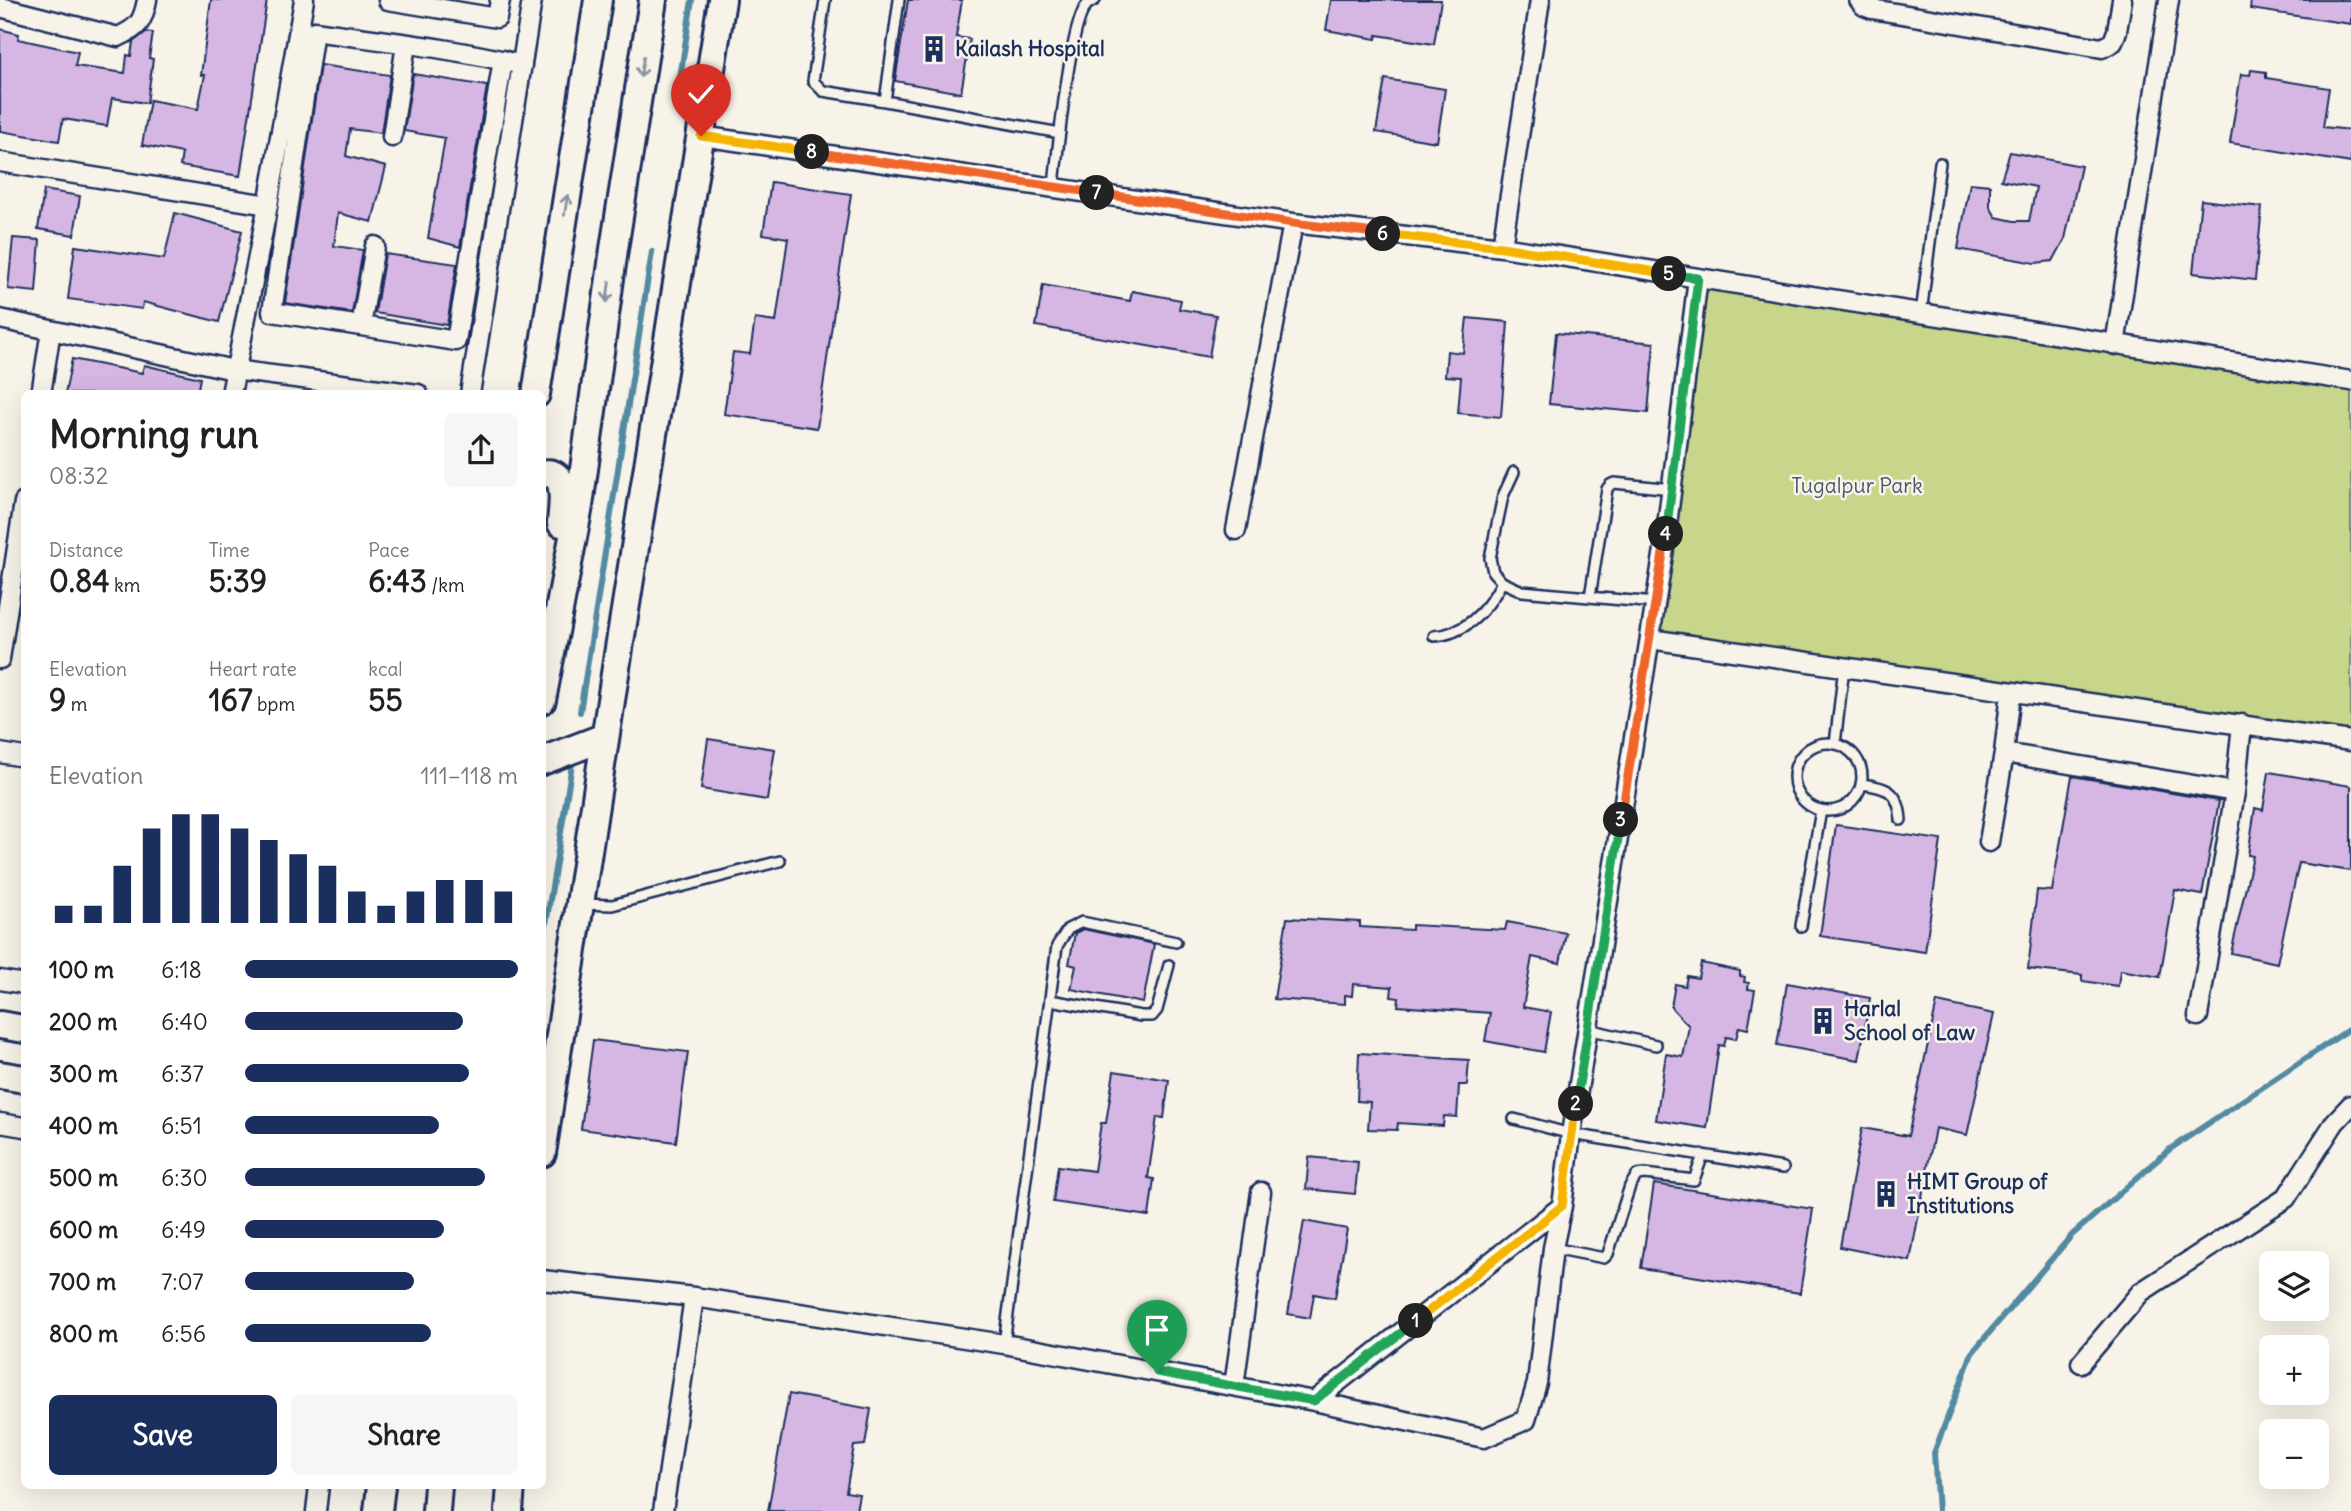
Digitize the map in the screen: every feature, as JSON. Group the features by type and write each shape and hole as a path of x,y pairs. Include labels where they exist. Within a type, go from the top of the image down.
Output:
{"street":[{"path":"0,7 118,37 135,29 147,0"},
{"path":"232,390 304,0"},
{"path":"388,0 414,2 497,18 500,0"},
{"path":"471,390 532,0"},
{"path":"537,390 597,0"},
{"path":"546,679 579,506 614,248 653,0"},
{"path":"546,1127 722,0"},
{"path":"1502,247 1540,0"},
{"path":"1859,0 1872,9 2102,48 2113,42 2122,0"},
{"path":"2115,345 2169,0"},
{"path":"479,346 272,312 314,31 468,52 522,65"},
{"path":"392,136 406,44"},
{"path":"456,341 503,60"},
{"path":"701,136 1293,223 1502,247 2351,381"},
{"path":"0,162 268,205"},
{"path":"1236,530 1293,223"},
{"path":"361,326 375,246"},
{"path":"546,1280 694,1297 1004,1344 1314,1401 1484,1438 1526,1420 1537,1383 1553,1248 1562,1206 1571,1134 1656,603 1698,278"},
{"path":"0,318 234,370 387,390"},
{"path":"42,390 51,330"},
{"path":"546,473 556,475 563,487 560,542 569,561"},
{"path":"0,659 21,522"},
{"path":"1650,639 2351,741"},
{"path":"1989,842 2011,692"},
{"path":"2198,1016 2235,792 2242,724"},
{"path":"546,759 605,737"},
{"path":"0,753 21,756"},
{"path":"2004,753 2235,792"},
{"path":"0,980 21,987"},
{"path":"0,1026 21,1029"},
{"path":"0,1075 21,1078"},
{"path":"2081,1363 2141,1292 2286,1198 2335,1122 2351,1105"},
{"path":"0,1123 21,1126"},
{"path":"1234,1387 1261,1192"},
{"path":"1314,1401 1562,1206"},
{"path":"663,1511 694,1297"},
{"path":"316,1511 318,1489"},
{"path":"378,1511 381,1489"},
{"path":"436,1511 438,1489"},
{"path":"509,1511 511,1489"}],"lane":[{"path":"825,0 813,81 823,91 1060,133"},
{"path":"885,101 899,0"},
{"path":"1054,187 1076,32 1086,6 1095,0"},
{"path":"1922,314 1940,163"},
{"path":"1514,472 1503,496 1490,558 1493,572 1502,582 1522,591 1656,603"},
{"path":"1590,597 1607,489 1610,485 1672,489"},
{"path":"1434,636 1445,636 1462,629 1491,603 1502,582"},
{"path":"1835,744 1844,667"},
{"path":"1822,743 1835,744 1847,749 1857,758 1862,771 1861,784 1856,797 1846,806 1821,810 1808,804 1799,795 1794,782 1795,769 1800,757 1810,748 1822,743"},
{"path":"1861,784 1884,786 1894,795 1900,807 1901,820"},
{"path":"1801,926 1821,810"},
{"path":"580,904 612,905 780,861"},
{"path":"1004,1344 1057,946 1068,929 1082,922 1176,942"},
{"path":"1050,1000 1141,1017 1152,1016 1157,1010 1169,965"},
{"path":"1588,1029 1656,1045"},
{"path":"1514,1119 1571,1134 1783,1168"},
{"path":"1553,1248 1604,1258 1608,1254 1630,1186 1637,1175 1694,1180 1703,1155"}],"green space":[{"name":"Tugalpur Park","path":"1698,278 2351,381 2351,741 1650,639"}],"building":[{"path":"211,0 267,0 240,176 180,166 182,153 142,145 150,100 198,109 205,75 201,75"},
{"name":"Kailash Hospital","path":"908,0 962,0 956,37 970,39 961,93 895,81"},
{"path":"1331,0 1441,0 1434,44 1377,35 1376,39 1326,30"},
{"path":"2251,0 2351,0 2351,24 2250,9"},
{"path":"0,29 19,34 18,39 78,52 75,66 125,73 127,55 131,56 133,42 146,32 153,33 149,58 153,59 147,103 112,98 107,126 63,119 59,141 0,131"},
{"path":"320,65 390,75 381,133 350,129 346,156 386,167 372,222 338,213 334,246 363,250 352,313 285,303"},
{"path":"2251,70 2266,72 2266,78 2329,88 2323,127 2351,130 2351,163 2230,143 2241,74 2250,75"},
{"path":"413,74 487,86 460,247 428,238 445,138 404,131"},
{"path":"1385,79 1445,89 1437,142 1376,132"},
{"path":"2010,152 2081,166 2065,239 2053,261 2035,263 1958,249 1970,183 1990,185 1990,207 1996,217 2029,221 2036,187 2001,180"},
{"path":"771,182 851,194 817,428 724,414 733,352 750,354 755,319 776,322 788,238 763,234"},
{"path":"44,190 80,196 74,235 38,229"},
{"path":"2201,200 2262,207 2255,280 2193,273"},
{"path":"175,213 242,231 219,322 143,302 142,309 68,299 75,246 164,259"},
{"path":"13,238 40,240 36,292 8,289"},
{"path":"385,254 457,264 447,325 375,313"},
{"path":"1043,285 1130,301 1132,291 1181,300 1179,309 1216,315 1209,357 1036,326"},
{"path":"1467,318 1508,322 1501,417 1458,413 1461,377 1445,376 1447,351 1463,353"},
{"path":"1556,333 1654,343 1648,413 1549,404"},
{"path":"72,359 142,373 144,365 200,378 198,390 66,390"},
{"path":"708,739 775,749 767,800 701,789"},
{"path":"2269,772 2351,786 2351,871 2299,863 2277,963 2231,953 2253,856 2248,855 2255,808 2263,810"},
{"path":"2072,776 2219,801 2202,895 2175,890 2160,977 2120,970 2118,986 2082,981 2082,975 2028,969 2037,890 2052,891"},
{"path":"1836,825 1941,840 1925,952 1820,936"},
{"path":"1287,918 1360,922 1360,927 1412,930 1412,925 1505,930 1507,922 1566,933 1560,963 1532,957 1523,1007 1551,1012 1544,1052 1485,1041 1490,1013 1398,1006 1399,998 1391,997 1392,987 1353,984 1352,996 1345,995 1345,1004 1274,999"},
{"path":"1083,929 1154,944 1143,1003 1071,989 1076,966 1069,964 1075,933"},
{"path":"1701,963 1740,971 1740,976 1745,977 1744,982 1749,983 1748,989 1755,990 1748,1029 1739,1027 1736,1039 1726,1037 1724,1046 1719,1045 1707,1128 1656,1120 1666,1054 1683,1057 1689,1026 1671,1007 1675,984 1685,986 1687,976 1698,978"},
{"name":"Harlal School of Law","path":"1787,983 1870,998 1859,1060 1777,1045"},
{"path":"1937,1002 1994,1014 1967,1135 1935,1128 1910,1261 1840,1247 1862,1128 1908,1136"},
{"path":"593,1040 688,1052 676,1142 581,1129"},
{"path":"1359,1053 1469,1060 1467,1085 1459,1085 1457,1117 1444,1116 1443,1126 1398,1123 1397,1130 1368,1129 1370,1102 1357,1101"},
{"path":"1114,1071 1169,1080 1164,1118 1157,1117 1148,1178 1154,1179 1149,1216 1053,1202 1058,1166 1094,1171 1101,1123 1106,1123"},
{"path":"1309,1157 1358,1162 1355,1194 1306,1189"},
{"path":"1654,1184 1813,1209 1800,1293 1641,1268"},
{"path":"1304,1221 1347,1229 1335,1298 1314,1294 1310,1318 1288,1314"},
{"path":"789,1394 871,1409 865,1445 854,1446 846,1492 859,1494 856,1511 768,1511"}],"waterway":[{"path":"680,78 692,0"},
{"path":"580,712 652,252"},
{"path":"546,924 573,758"},
{"path":"1938,1511 1934,1453 1972,1353 2072,1235 2170,1149 2351,1028"}],"place":[{"name":"Kailash Hospital","path":"934,49"},
{"name":"Harlal School of Law","path":"1823,1021"},
{"name":"HIMT Group of Institutions","path":"1886,1194"}],"route":[{"path":"701,136 1293,223 1502,247 1698,278 1664,549 1571,1134 1562,1206 1314,1401 1157,1372"}]}
